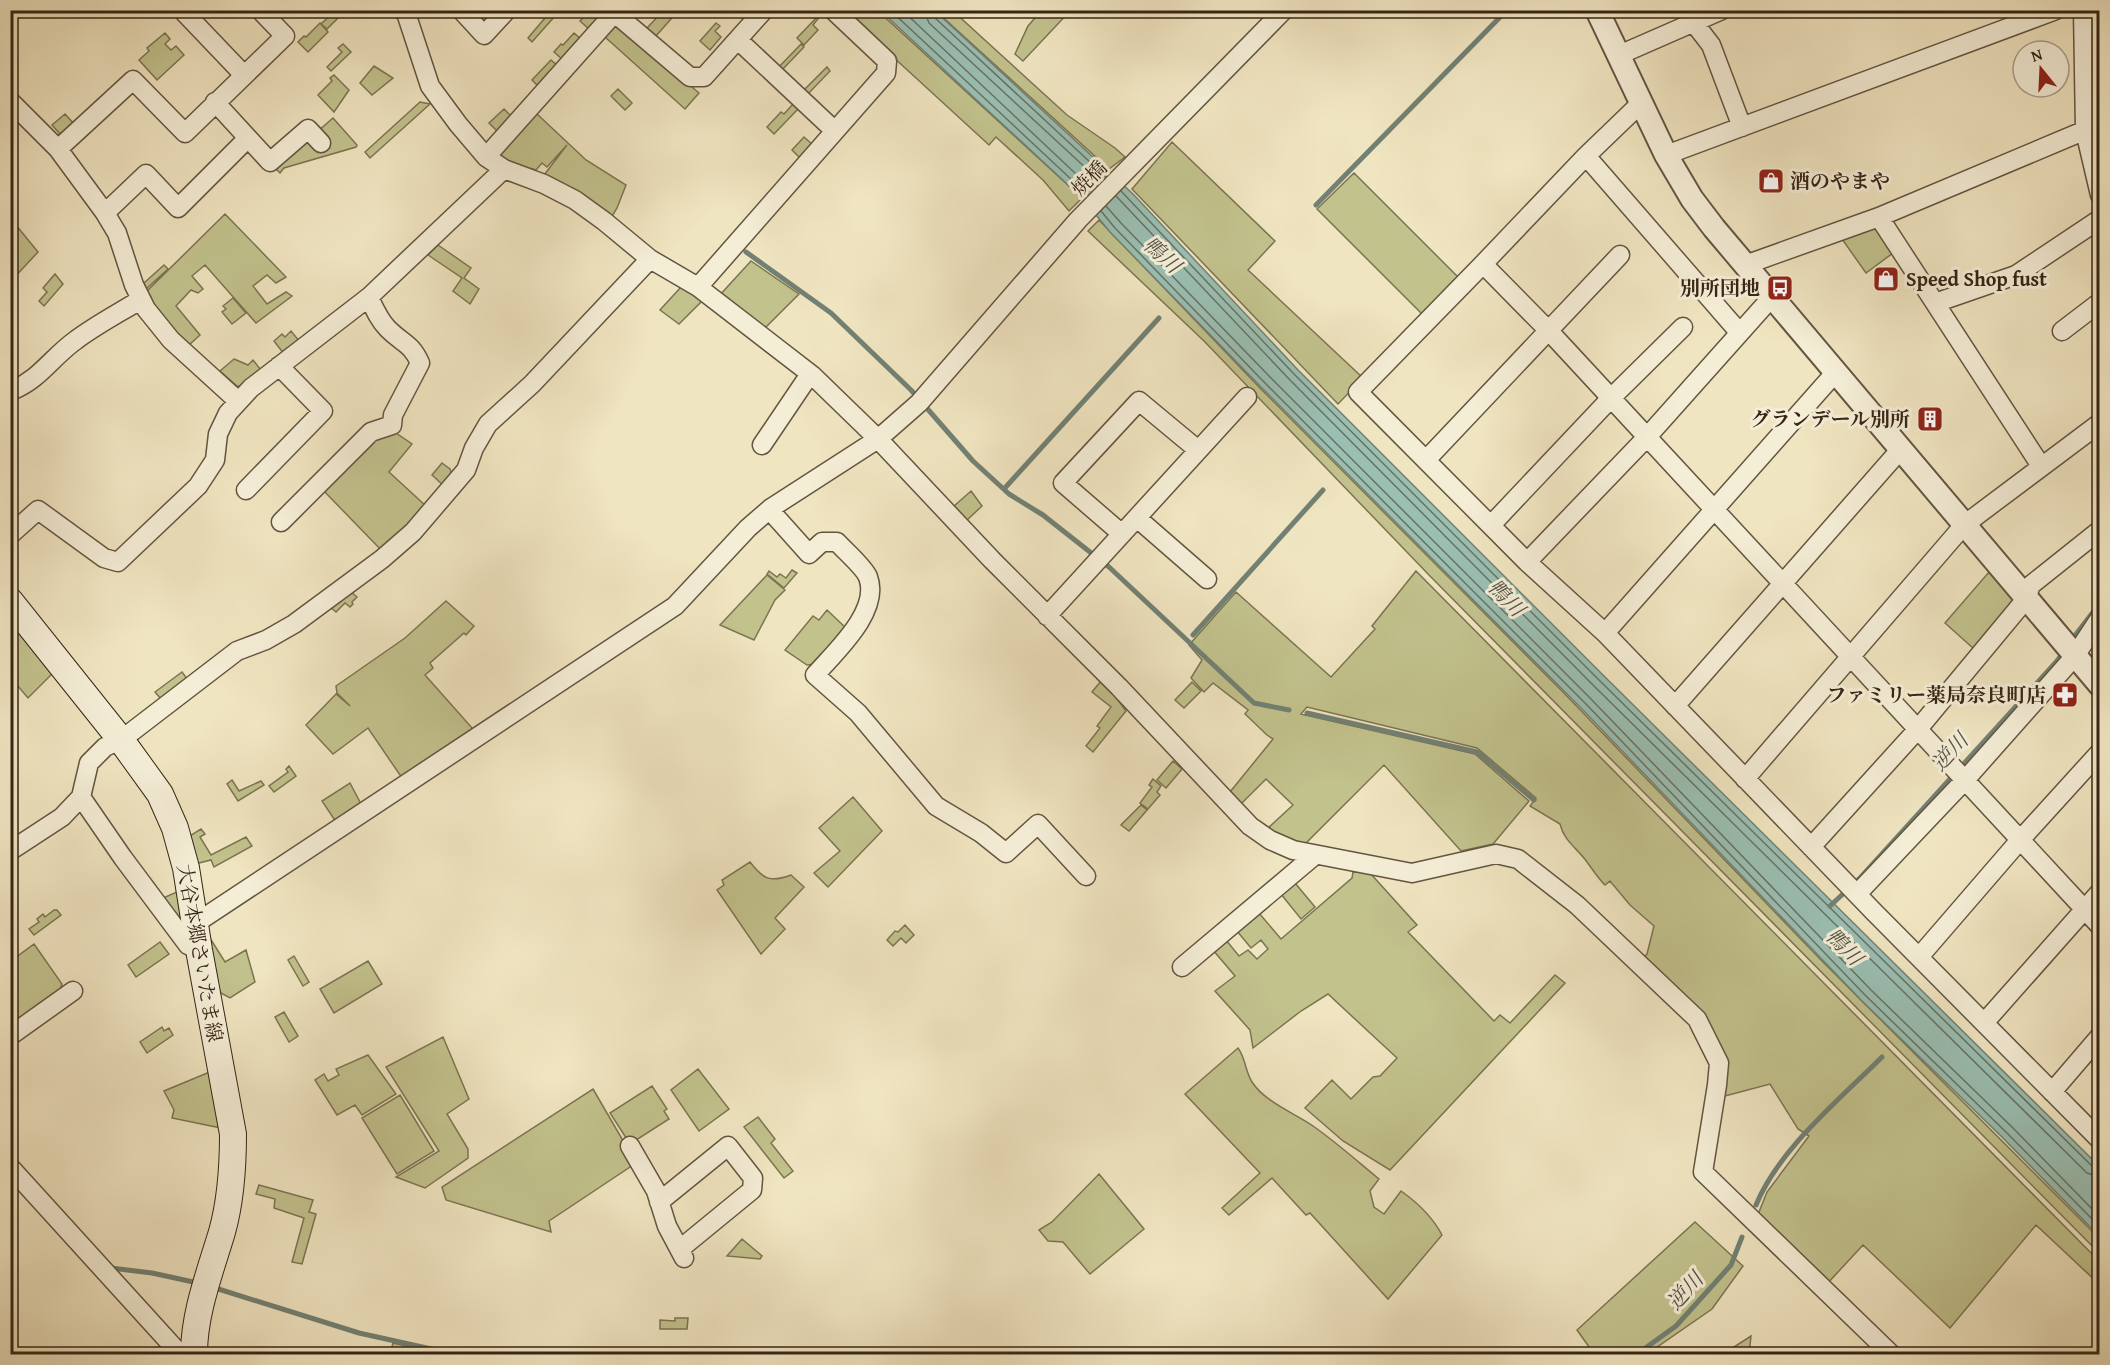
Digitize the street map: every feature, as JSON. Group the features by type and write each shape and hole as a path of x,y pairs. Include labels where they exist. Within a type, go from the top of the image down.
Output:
{"main road":[{"name":"大谷本郷さいたま線","path":"10,601 121,740 160,794 175,828 186,868 233,1134 232,1180 222,1230 194,1337 194,1354"}],"street":[{"path":"182,10 244,75"},
{"path":"58,149 133,80 185,133 285,36 260,10"},
{"path":"402,10 406,13 430,86 486,157 504,169 544,184 575,200 650,259 698,287 810,374 878,439 1047,616 1119,687 1250,826 1270,840 1293,850 1412,873 1496,854 1518,859 1577,905 1697,1019 1719,1063 1703,1172 1891,1354"},
{"path":"461,10 484,35 507,10"},
{"path":"486,157 614,12 690,77 704,77 764,10"},
{"path":"698,287 886,73 887,61 833,10"},
{"name":"焼橋","path":"196,923 675,606 748,528 771,508 878,439 923,398 1078,220 1284,10"},
{"path":"1597,10 1640,104 1692,199 1771,298 2100,685"},
{"path":"1619,55 1691,17 1722,10"},
{"path":"1666,155 2056,10"},
{"path":"2083,10 2092,128 2100,195"},
{"path":"1691,17 1711,45 1742,127"},
{"path":"738,40 835,131"},
{"path":"10,101 58,149 105,213 117,233 140,300 171,340 238,401"},
{"path":"215,102 270,162 308,129 321,142"},
{"path":"1640,104 1586,156 1358,392 1527,562 1605,633 1852,889 2100,1140"},
{"path":"1745,265 1879,217 2092,128"},
{"path":"105,213 146,174 178,208 248,138"},
{"path":"1586,156 1739,332"},
{"path":"10,535 38,510 104,558 118,562 198,486 215,460 219,435 228,413 238,401 279,366 369,297 504,169"},
{"path":"1879,217 2041,466"},
{"path":"1935,303 2016,275 2100,219"},
{"path":"1426,460 1620,255"},
{"path":"10,851 62,817 81,796 89,763 105,747 121,740 237,651 266,640 294,624 382,559 413,532 466,470 474,448 488,424 532,384 650,259"},
{"path":"1483,264 1548,330 2100,926"},
{"path":"281,522 371,432 392,425 393,415 420,363 414,350 389,330 379,317 369,297"},
{"path":"1527,562 1647,437 1771,298"},
{"path":"13,390 34,378 75,341 140,300"},
{"path":"2062,331 2100,302"},
{"path":"1491,525 1611,398 1683,327"},
{"path":"246,490 323,411 279,366"},
{"path":"1605,633 1835,373"},
{"path":"762,445 810,374"},
{"path":"1047,616 1247,397"},
{"path":"1122,534 1063,483 1139,401 1198,450"},
{"path":"1745,779 1964,525 2100,423"},
{"path":"1675,706 1900,450"},
{"path":"771,508 775,516 809,554 822,542 837,542 868,576 871,593 860,623 815,675 858,713 936,806 981,833 1006,853 1038,824 1086,876"},
{"path":"1137,518 1207,579"},
{"path":"1811,847 1918,729 2026,599 2031,585 2100,530"},
{"path":"1852,889 1959,773 2068,648 2100,618"},
{"path":"1919,957 2100,752"},
{"path":"81,796 123,858 188,945 199,950"},
{"path":"1182,967 1315,855"},
{"path":"1984,1023 2100,892"},
{"path":"10,1036 73,991"},
{"path":"2052,1092 2100,1036"},
{"path":"630,1146 656,1191 659,1202 667,1226 682,1253 752,1190 753,1178 728,1146 659,1202"},
{"path":"10,1167 180,1354"}],"green space":[{"path":"335,11 345,11 327,29 321,24"},
{"path":"590,11 602,11 602,17 590,30 580,21"},
{"path":"663,11 671,19 656,36 647,28"},
{"path":"812,11 822,14 813,25 818,30 804,45 797,38 818,16"},
{"path":"843,11 878,11 1082,198 1069,211 1043,180 996,137 989,145"},
{"path":"936,11 953,11 1067,115 1125,157 1109,169"},
{"path":"1041,11 1070,11 1023,61 1015,54 1028,26"},
{"path":"550,12 555,16 532,42 528,38"},
{"path":"320,23 328,32 308,52 298,42"},
{"path":"617,23 699,93 685,109 605,37"},
{"path":"716,23 720,26 715,31 721,37 710,50 700,41"},
{"path":"165,33 170,39 165,44 171,50 176,46 184,55 157,80 139,60 149,51 147,48"},
{"path":"574,33 581,39 563,60 554,52"},
{"path":"343,44 351,52 331,71 327,67 342,52 338,48"},
{"path":"801,44 804,47 781,71 778,68"},
{"path":"551,60 558,66 539,87 532,80"},
{"path":"374,66 393,78 372,95 360,83"},
{"path":"827,67 830,71 807,95 803,91"},
{"path":"334,75 349,90 334,112 318,95 332,81 330,78"},
{"path":"618,89 632,103 625,110 611,96"},
{"path":"420,102 430,104 370,158 365,152"},
{"path":"793,104 798,109 774,134 767,127 781,112 784,114"},
{"path":"504,109 514,119 500,134 489,123"},
{"path":"536,113 586,160 626,185 611,218 590,199 544,175 567,145 547,167 542,163 536,170 501,160 496,153"},
{"path":"65,114 74,124 61,135 52,125"},
{"path":"333,118 357,145 356,147 284,168 280,173 274,167 304,142 312,142 317,132"},
{"path":"804,137 813,145 801,159 792,150"},
{"path":"1172,142 1275,241 1248,270 1363,378 1338,404 1132,189"},
{"path":"1354,173 1461,280 1425,317 1317,209"},
{"path":"225,214 286,277 276,283 267,275 253,286 267,304 286,292 292,296 256,323 205,265 192,276 203,289 198,293 191,290 176,306 200,335 189,345 165,320 146,292"},
{"path":"11,219 38,252 10,281"},
{"path":"1099,220 1259,387 1563,692 1820,959 2099,1238 2099,1253 1429,575 1204,341 1088,231"},
{"path":"1876,227 1893,253 1866,273 1842,239"},
{"path":"438,245 471,268 464,278 479,289 470,304 453,291 462,278 428,255"},
{"path":"751,261 799,294 764,329 719,296"},
{"path":"164,265 168,269 146,289 144,283"},
{"path":"55,274 63,284 44,306 39,301 47,292 43,288"},
{"path":"682,286 703,300 679,324 660,310"},
{"path":"233,298 246,313 232,324 222,312 226,309 223,306"},
{"path":"291,331 300,342 284,354 274,341 282,334 285,337"},
{"path":"234,359 248,365 253,360 261,370 237,386 220,371"},
{"path":"393,431 412,444 389,472 427,507 383,552 322,489 381,432"},
{"path":"442,463 450,469 453,477 445,487 432,475"},
{"path":"971,491 982,506 966,521 953,507"},
{"path":"792,570 797,573 784,588 767,574 769,571 777,577 780,574 786,578"},
{"path":"1416,571 2099,1261 2099,1284 2036,1225 1950,1328 1863,1245 1826,1285 1757,1217 1767,1192 1809,1136 1798,1129 1770,1084 1725,1096 1727,1067 1641,960 1647,954 1654,926 1630,905 1610,881 1605,885 1602,882 1568,840 1560,824 1530,806 1536,798 1477,748 1307,707 1301,714 1475,754 1529,801 1493,844 1461,851 1384,765 1303,846 1267,829 1293,805 1266,779 1241,804 1230,792 1273,739 1245,714 1248,710 1213,683 1204,692 1191,678 1202,660 1189,645 1236,592 1331,677 1375,629 1372,626"},
{"path":"1989,572 2016,601 1974,649 1945,623"},
{"path":"767,575 785,590 775,600 754,640 720,625"},
{"path":"350,591 357,597 350,607 345,603 336,612 329,606"},
{"path":"446,601 474,626 430,663 433,668 425,675 473,729 402,778 368,728 333,754 306,725 336,694 350,706 337,693 336,686 405,638"},
{"path":"827,610 847,629 815,664 807,665 785,650 813,616 819,620"},
{"path":"10,615 56,670 28,698 17,685 11,690"},
{"path":"182,672 188,680 161,699 155,692"},
{"path":"1101,681 1126,711 1093,752 1086,746 1100,728 1097,726 1111,707 1092,692"},
{"path":"1192,682 1201,691 1184,708 1175,700"},
{"path":"1173,761 1182,769 1166,788 1157,780"},
{"path":"289,766 296,776 274,792 269,786 288,772 286,769"},
{"path":"1153,779 1161,786 1157,792 1160,795 1148,809 1140,803 1152,787 1149,785"},
{"path":"232,780 239,791 261,781 264,785 238,801 227,784"},
{"path":"350,783 361,804 336,822 322,801"},
{"path":"853,797 882,831 828,887 814,873 840,851 819,828"},
{"path":"1141,805 1147,810 1129,831 1121,825"},
{"path":"201,829 205,834 200,837 211,855 246,837 252,846 214,867 211,860 195,864 188,837"},
{"path":"750,862 763,876 778,879 791,875 804,887 775,918 785,929 761,954 717,890 724,885 722,880"},
{"path":"1353,872 1370,873 1417,925 1408,932 1494,1021 1500,1015 1510,1023 1555,975 1565,983 1390,1170 1343,1141 1305,1108 1332,1080 1351,1099 1373,1077 1380,1076 1397,1058 1328,994 1301,1011 1253,1048 1250,1030 1215,991 1235,976 1213,950 1226,940 1239,956 1248,950 1257,959 1268,949 1261,940 1251,948 1237,931 1259,913 1281,939 1352,878"},
{"path":"1295,883 1315,907 1301,919 1281,894"},
{"path":"179,891 184,928 163,898"},
{"path":"54,910 61,915 34,935 29,929 39,922 37,919 43,914 45,917"},
{"path":"905,925 914,935 906,943 901,938 893,946 887,940"},
{"path":"208,935 225,962 246,950 255,982 230,998 217,991"},
{"path":"160,942 169,954 136,977 128,965"},
{"path":"34,944 62,984 59,993 11,1027 11,961"},
{"path":"294,956 309,982 303,986 288,960"},
{"path":"368,961 382,984 334,1013 320,989"},
{"path":"284,1012 298,1036 289,1042 275,1017"},
{"path":"162,1027 164,1031 169,1028 173,1035 147,1053 140,1042"},
{"path":"443,1037 469,1099 447,1114 468,1149 468,1158 425,1188 396,1177 439,1151 386,1067"},
{"path":"1238,1048 1252,1082 1264,1095 1322,1132 1379,1179 1370,1191 1374,1207 1384,1214 1401,1191 1424,1210 1438,1228 1442,1235 1388,1299 1310,1213 1306,1215 1272,1178 1229,1215 1222,1208 1260,1173 1185,1094"},
{"path":"368,1055 396,1094 362,1115 355,1105 337,1115 315,1080 324,1074 328,1081 339,1075 336,1069"},
{"path":"698,1069 729,1109 699,1131 671,1090"},
{"path":"212,1071 221,1128 172,1118 174,1110 164,1091"},
{"path":"652,1086 667,1109 664,1111 669,1119 630,1144 610,1113"},
{"path":"593,1089 636,1163 549,1221 551,1232 446,1200 442,1187"},
{"path":"400,1095 434,1151 397,1174 362,1118"},
{"path":"758,1117 775,1139 771,1143 793,1171 784,1178 744,1127"},
{"path":"1099,1174 1144,1229 1090,1274 1063,1242 1048,1241 1039,1230 1052,1222"},
{"path":"259,1185 313,1200 309,1212 316,1214 302,1264 292,1262 304,1218 274,1208 275,1199 256,1194"},
{"path":"1695,1222 1743,1266 1712,1309 1647,1354 1594,1354 1577,1330"},
{"path":"742,1239 762,1256 760,1259 727,1256"},
{"path":"675,1318 688,1318 687,1329 660,1329 660,1320 675,1321"},
{"path":"1751,1336 1749,1354 1723,1354"},
{"path":"393,1343 429,1351 429,1354 390,1354"}],"water":[{"name":"鴨川","path":"881,11 935,11 1133,194 1298,370 2099,1166 2099,1236 2002,1137 1861,1000 1581,708 1110,232 1082,198"}],"waterway":[{"path":"1316,205 1507,10"},
{"path":"746,252 831,313 911,390 973,461 1009,494 1043,515 1109,567 1254,703 1289,710"},
{"path":"1004,489 1159,318"},
{"path":"1193,635 1323,490"},
{"name":"逆川","path":"2070,642 2100,603"},
{"name":"逆川","path":"1830,906 1861,877 2065,650"},
{"path":"1307,713 1477,752 1534,800"},
{"name":"逆川","path":"1756,1205 1766,1184 1795,1145 1829,1108 1882,1057"},
{"name":"逆川","path":"1637,1354 1676,1326 1731,1265 1742,1237"},
{"path":"111,1268 152,1273 198,1283"},
{"path":"212,1287 359,1333 454,1354"}],"place":[{"name":"酒のやまや","path":"1771,181"},
{"name":"Speed Shop fust","path":"1886,279"},
{"name":"別所団地","path":"1780,288"},
{"name":"グランデール別所","path":"1930,419"},
{"name":"ファミリー薬局奈良町店","path":"2065,695"}]}
